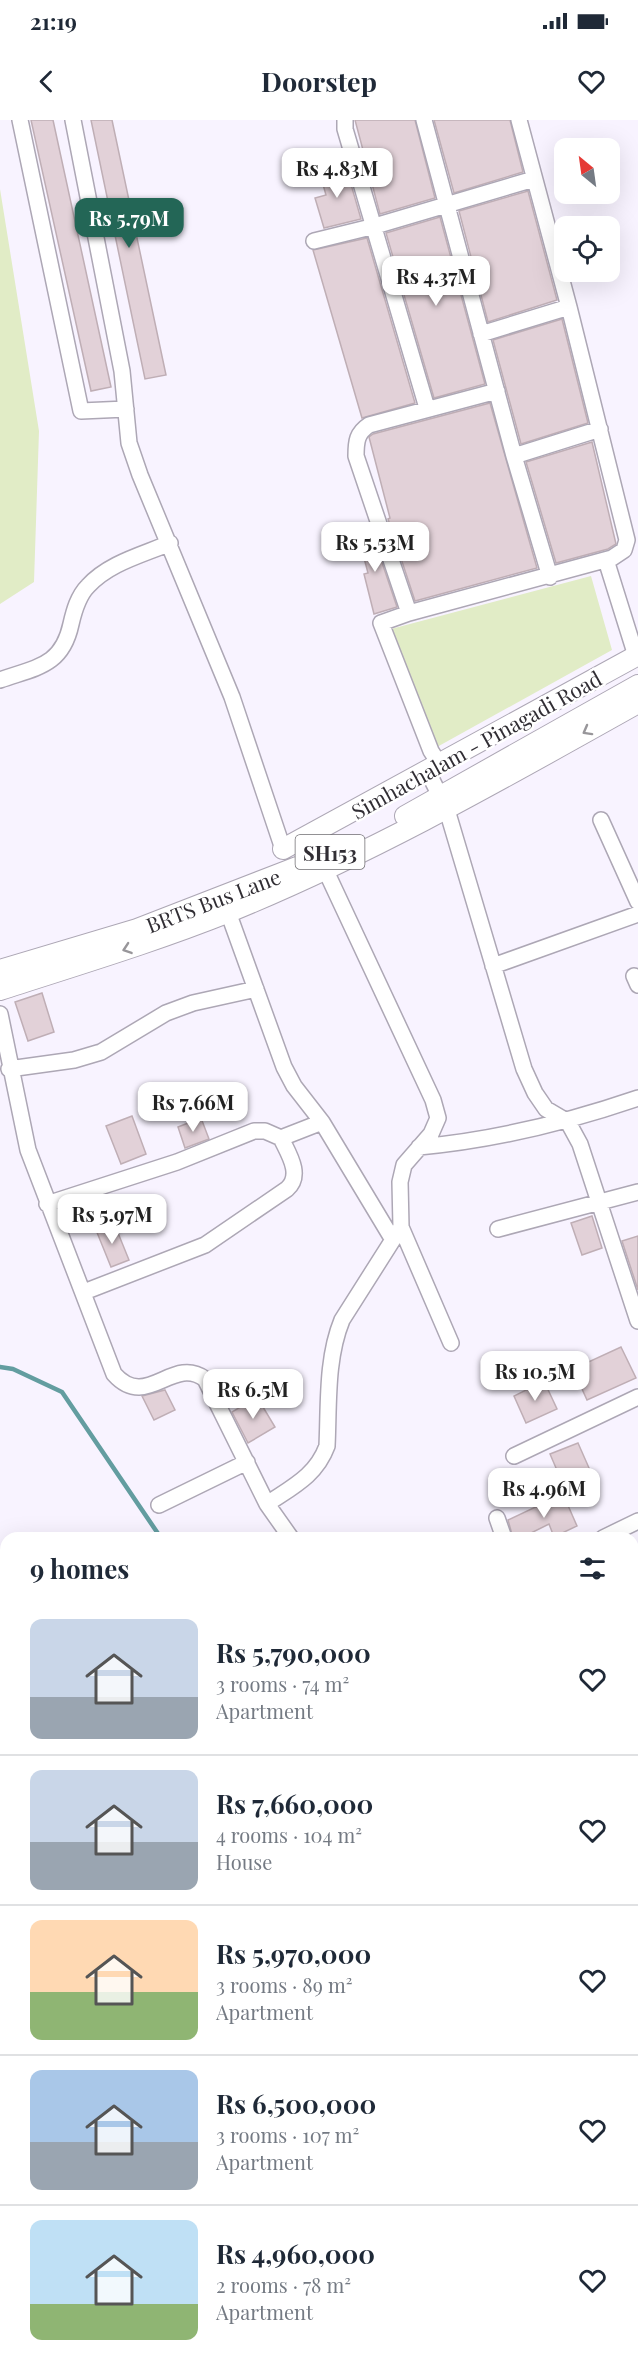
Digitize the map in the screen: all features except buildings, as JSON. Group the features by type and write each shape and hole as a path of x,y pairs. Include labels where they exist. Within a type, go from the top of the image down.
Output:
{"main road":[{"name":"Simhachalam - Pinagadi Road","path":"283,849 637,656"},
{"name":"BRTS Bus Lane","path":"0,970 213,902 444,804 638,685"},
{"name":"Simhachalam - Pinagadi Road","path":"0,990 115,953 228,912 326,869 444,804 638,703"}],"street":[{"path":"20,120 81,411 126,409"},
{"path":"73,120 122,371 133,453 232,697 283,849"},
{"path":"345,120 345,129 427,408"},
{"path":"424,120 514,456 550,577"},
{"path":"519,120 569,307 627,540 624,550 606,560 381,622 431,751 444,804 524,1069 535,1093 546,1109 568,1122 580,1144 632,1286 638,1321"},
{"path":"314,241 375,226 534,179"},
{"path":"481,334 569,307"},
{"path":"409,613 356,456 356,443 360,431 369,425 427,408 497,391"},
{"path":"514,456 600,429"},
{"path":"0,680 38,667 57,656 67,644 75,607 87,587 110,568 170,543"},
{"path":"606,560 637,656"},
{"path":"601,820 638,902"},
{"path":"326,869 437,1111 437,1124 404,1165 400,1182 402,1227 451,1343"},
{"path":"228,912 284,1067 294,1086 322,1122 393,1240"},
{"path":"493,966 638,914"},
{"path":"9,1069 74,1060 101,1052 166,1013 193,1003 256,989"},
{"path":"0,1014 9,1069 28,1150 114,1374 123,1384 140,1389 187,1371 197,1373 205,1379 267,1504 287,1532"},
{"path":"419,1147 471,1142 568,1122 638,1098"},
{"path":"281,1138 322,1122"},
{"path":"47,1204 177,1162 254,1131 265,1131 281,1138 295,1173 292,1184 287,1189 205,1245 84,1292"},
{"path":"498,1229 638,1192"},
{"path":"267,1504 313,1473 322,1460 327,1446 335,1336 342,1320 402,1227"},
{"path":"514,1456 638,1397"},
{"path":"159,1505 247,1462"},
{"path":"497,1518 502,1532"},
{"path":"615,1532 638,1521"}],"green space":[{"path":"0,189 39,431 34,582 0,604"},
{"path":"591,576 612,650 437,747 391,629"}],"waterway":[{"path":"0,1367 13,1369 62,1392 157,1532"}]}
